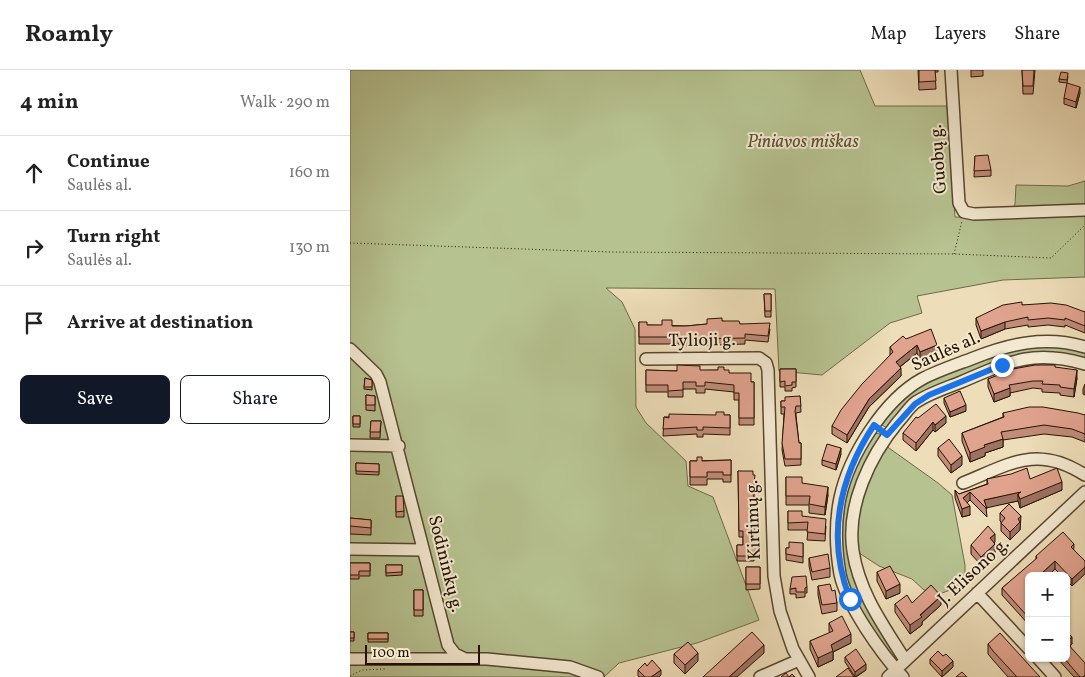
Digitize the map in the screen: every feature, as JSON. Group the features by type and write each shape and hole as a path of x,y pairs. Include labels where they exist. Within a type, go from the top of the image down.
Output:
{"street":[{"name":"Guobų g.","path":"951,70 959,203 964,212 974,214 1085,210"},
{"name":"Saulės al.","path":"895,674 850,599 840,575 837,533 840,498 854,459 874,425 901,395 921,380 1001,347 1027,341 1050,341 1085,347"},
{"name":"Sodininkų g.","path":"350,349 376,374 380,382 399,446 448,645 455,654 465,659"},
{"name":"Saulės al.","path":"905,660 876,614 861,585 853,549 855,503 874,454 887,435 915,404 922,399 1002,365 1027,357 1049,356 1085,364"},
{"name":"Tylioji g.","path":"646,359 759,358"},
{"name":"Kirtimų g.","path":"759,358 766,363 768,370 774,576 780,611 799,660 809,677"},
{"path":"874,425 887,435"},
{"path":"350,445 399,446"},
{"path":"963,484 1020,461 1039,458 1062,461 1085,475"},
{"name":"J. Elisono g.","path":"895,674 905,660 1085,492"},
{"path":"350,549 424,550"},
{"path":"977,593 1025,645"},
{"path":"350,659 465,659 570,667 598,677"},
{"path":"760,677 799,660"},
{"path":"1042,662 1055,677"}],"path":[{"path":"954,254 964,212"},
{"path":"350,243 610,252 954,254 1051,258 1085,225"}],"green space":[{"name":"Piniavos miškas","path":"350,70 860,70 875,106 947,106 955,217 1008,218 1015,204 1016,185 1068,186 1085,181 1085,277 1003,280 917,296 922,313 890,323 822,375 779,371 775,289 606,288 622,302 635,329 636,407 646,423 686,461 688,486 713,497 759,620 697,643 619,663 604,677 350,677"},
{"path":"1030,343 1085,350 1085,362 1049,354 926,393 888,429 882,425 882,420 922,381"},
{"path":"873,433 880,434 882,438 873,453 851,548 901,660 893,663 852,599 843,570 840,549 842,509 847,489 854,470"},
{"path":"882,443 952,495 965,565 965,580 961,586 942,593 924,590 912,579 879,566 853,549 855,503"}],"building":[{"path":"919,70 935,70 936,81 919,82"},
{"path":"1022,70 1034,70 1033,86 1023,86"},
{"path":"1061,72 1068,73 1067,80 1059,79"},
{"path":"1067,83 1080,87 1076,102 1064,98"},
{"path":"988,155 991,170 974,171 975,156"},
{"path":"764,294 771,294 771,311 765,311"},
{"path":"1022,302 1022,305 1051,303 1066,305 1085,312 1085,326 1065,318 1065,320 1048,318 1028,320 1028,317 1005,322 981,331 976,318 1003,305"},
{"path":"722,318 722,321 739,321 740,324 770,323 768,336 745,334 745,338 686,339 686,337 639,337 639,322 647,322 647,325 662,325 662,320 672,320 672,326 686,326 707,324 707,319"},
{"path":"931,329 937,345 920,352 917,345 896,362 901,368 869,399 847,435 832,426 841,410 862,384 893,352 890,347 903,336 906,339"},
{"path":"677,365 700,366 700,370 718,370 718,367 724,367 724,370 729,370 729,373 751,373 751,382 754,382 754,418 739,418 739,393 734,393 734,385 705,382 705,386 696,386 696,382 683,382 683,390 668,391 668,385 646,385 646,370 677,371"},
{"path":"1035,365 1055,365 1055,367 1077,370 1074,389 1060,387 1060,385 1042,384 1043,381 1033,381 1009,385 1010,388 994,394 988,379 1013,369"},
{"path":"780,369 796,369 796,382 785,386 785,381 780,382"},
{"path":"365,378 372,380 372,387 364,387"},
{"path":"960,391 966,405 950,412 944,398"},
{"path":"366,395 375,396 375,405 366,405"},
{"path":"800,396 801,406 796,406 795,411 799,443 801,443 801,459 785,459 782,443 785,407 781,407 781,401 785,401 785,397"},
{"path":"936,404 946,416 935,425 933,422 916,443 903,433 916,417 918,418"},
{"path":"1029,407 1043,407 1085,415 1085,434 1072,429 1044,425 1001,432 1003,439 984,445 985,447 970,453 962,433 1004,417 1003,413"},
{"path":"716,412 724,412 724,415 730,415 730,428 703,427 703,430 697,430 697,427 663,429 664,417 669,418 669,414 716,415"},
{"path":"353,416 360,416 360,424 353,424"},
{"path":"371,421 381,421 380,432 370,432"},
{"path":"949,439 962,456 951,465 938,448"},
{"path":"827,444 841,448 836,464 822,460"},
{"path":"697,457 702,457 702,461 731,460 731,475 723,475 723,472 707,472 707,477 690,477 690,461 697,461"},
{"path":"356,463 379,464 379,472 356,471"},
{"path":"1027,468 1030,479 1057,468 1062,482 1020,499 1018,494 1021,492 984,500 987,509 970,492 963,498 970,506 962,509 955,490 959,494 988,484 987,479 1011,474"},
{"path":"738,471 753,471 753,475 755,475 753,494 756,505 754,505 754,544 758,544 758,551 754,551 754,556 737,556 737,545 743,545 743,531 739,531"},
{"path":"786,477 802,477 802,483 828,487 825,507 809,504 810,496 786,496"},
{"path":"396,496 403,496 404,511 396,512"},
{"path":"1009,504 1021,516 1018,519 1020,522 1010,532 1001,523 1005,518 1000,513"},
{"path":"788,511 802,511 802,516 826,519 825,534 807,532 808,522 788,523"},
{"path":"350,518 371,520 371,528 350,526"},
{"path":"988,526 995,534 990,538 995,544 981,557 971,545"},
{"path":"1063,532 1074,544 1071,547 1085,561 1085,567 1072,579 1070,572 1065,572 1055,561 1043,572 1025,572 1025,614 1002,588 1037,558 1036,556"},
{"path":"789,542 803,543 803,557 786,554"},
{"path":"828,554 830,568 812,572 809,558"},
{"path":"350,563 370,563 370,571 359,571 359,575 350,575"},
{"path":"386,565 402,565 402,572 386,573"},
{"path":"890,566 900,584 886,591 877,572"},
{"path":"746,567 760,567 760,584 746,584"},
{"path":"806,576 807,587 805,592 796,592 796,588 790,589 792,577"},
{"path":"830,584 832,591 835,590 837,603 822,605 818,586"},
{"path":"931,585 941,596 920,615 922,617 910,625 895,604 907,595 912,603"},
{"path":"414,590 423,590 423,610 414,610"},
{"path":"842,616 851,634 831,645 833,651 818,658 810,641 833,631 829,623"},
{"path":"350,632 354,632 354,638 350,638"},
{"path":"752,632 764,645 729,677 703,677"},
{"path":"368,633 388,633 388,639 368,639"},
{"path":"1000,633 1040,677 1017,677 988,644"},
{"path":"688,642 698,653 685,665 674,654"},
{"path":"1070,646 1085,663 1085,675 1080,677 1067,662 1070,662"},
{"path":"856,649 866,664 855,672 845,657"},
{"path":"938,651 943,656 946,654 953,661 942,671 930,659"},
{"path":"652,660 661,670 651,677 645,677 638,670 645,663 647,666"},
{"path":"848,668 854,677 836,677"},
{"path":"962,672 967,677 956,677"},
{"path":"786,673 789,677 781,677"}],"route":[{"path":"850,599 840,575 837,533 840,498 854,459 867,435 874,425 887,435 915,404 929,395 1002,365"}]}
